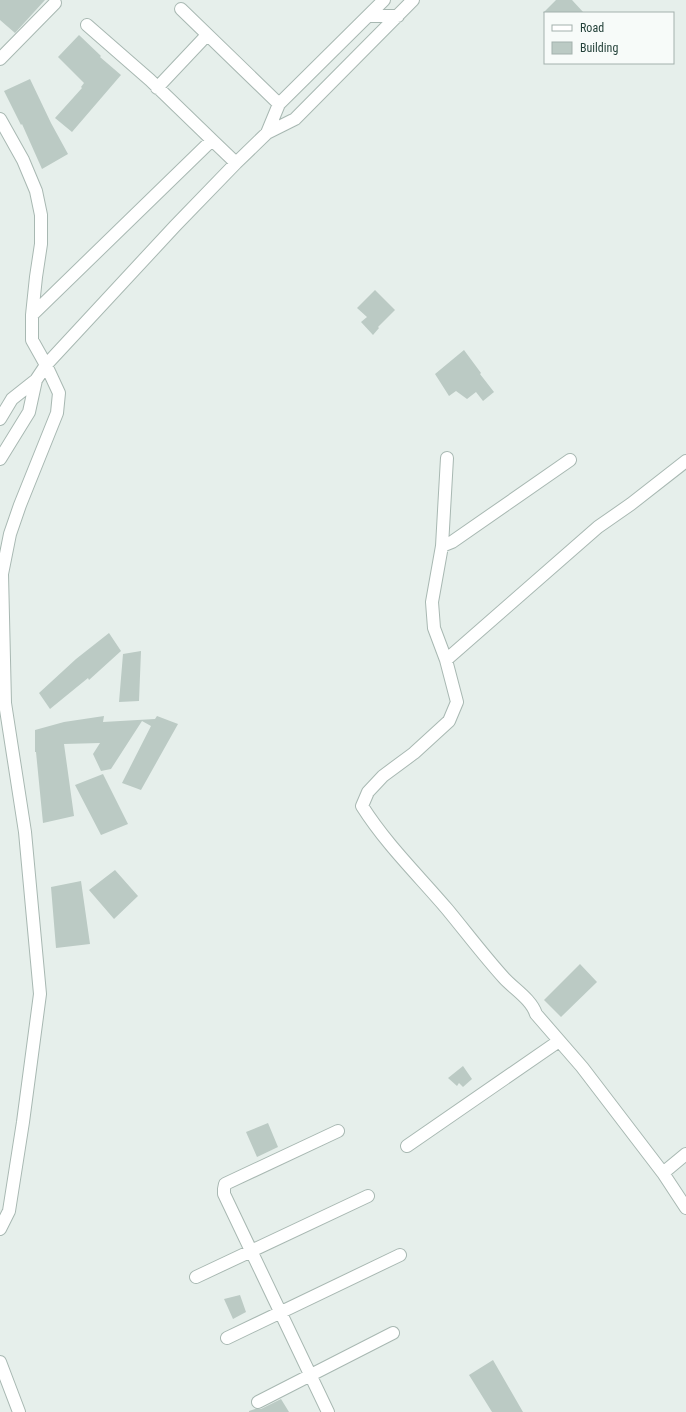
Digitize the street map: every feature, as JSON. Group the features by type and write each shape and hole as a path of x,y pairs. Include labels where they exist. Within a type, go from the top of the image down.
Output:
{"street":[{"path":"267,133 279,104 384,0"},
{"path":"0,420 12,399 36,380 46,365 174,226 267,133 294,118 413,0"},
{"path":"0,59 55,3"},
{"path":"181,9 279,104"},
{"path":"369,16 398,16"},
{"path":"87,25 150,80 156,88 236,163"},
{"path":"156,88 207,35"},
{"path":"0,119 4,138 23,160 36,191 41,215 41,244 32,314 32,340 59,393 57,413 10,534 2,574 5,703 25,832 40,994 23,1122 8,1211 0,1229"},
{"path":"32,314 212,140"},
{"path":"0,459 29,412 36,380"},
{"path":"447,458 442,546 432,602 434,628 446,660 457,702 449,721 414,753 383,776 368,792 362,806 373,824 413,872 446,908 504,978 533,1006 536,1014 582,1067 663,1174 686,1208"},
{"path":"442,546 452,542 570,460"},
{"path":"446,660 598,527 631,504 686,461"},
{"path":"407,1146 559,1041"},
{"path":"328,1412 224,1194 224,1189 226,1184 338,1131"},
{"path":"663,1174 686,1154"},
{"path":"196,1277 368,1196"},
{"path":"227,1338 400,1255"},
{"path":"258,1402 393,1333"},
{"path":"0,1362 19,1412"}],"building":[{"path":"0,0 45,0 15,33 0,20"},
{"path":"556,0 572,0 583,12 544,12"},
{"path":"79,35 101,56 100,57 121,75 72,132 55,118 82,88 81,87 84,83 58,57"},
{"path":"30,79 68,154 42,169 22,124 21,125 4,91"},
{"path":"375,290 395,310 378,327 379,328 373,335 361,322 367,317 357,308"},
{"path":"464,350 494,392 483,401 476,392 467,399 456,391 449,396 435,374"},
{"path":"109,633 121,651 89,680 88,678 50,709 39,693 76,659"},
{"path":"141,651 139,701 119,702 123,654"},
{"path":"104,716 103,722 155,719 157,716 178,724 141,790 122,783 151,726 142,721 111,769 101,771 93,754 100,743 64,744 74,816 43,823 35,752 35,730 64,722"},
{"path":"103,774 128,824 101,835 75,785"},
{"path":"115,870 138,896 114,919 89,890"},
{"path":"81,881 90,944 56,948 51,887"},
{"path":"580,964 597,982 561,1017 544,1000"},
{"path":"463,1066 472,1079 463,1087 459,1083 457,1086 448,1078"},
{"path":"268,1123 278,1147 257,1157 246,1132"},
{"path":"240,1295 246,1312 233,1319 224,1299"},
{"path":"493,1360 523,1412 492,1412 469,1375"},
{"path":"281,1399 289,1412 249,1412 255,1409 261,1409"}]}
